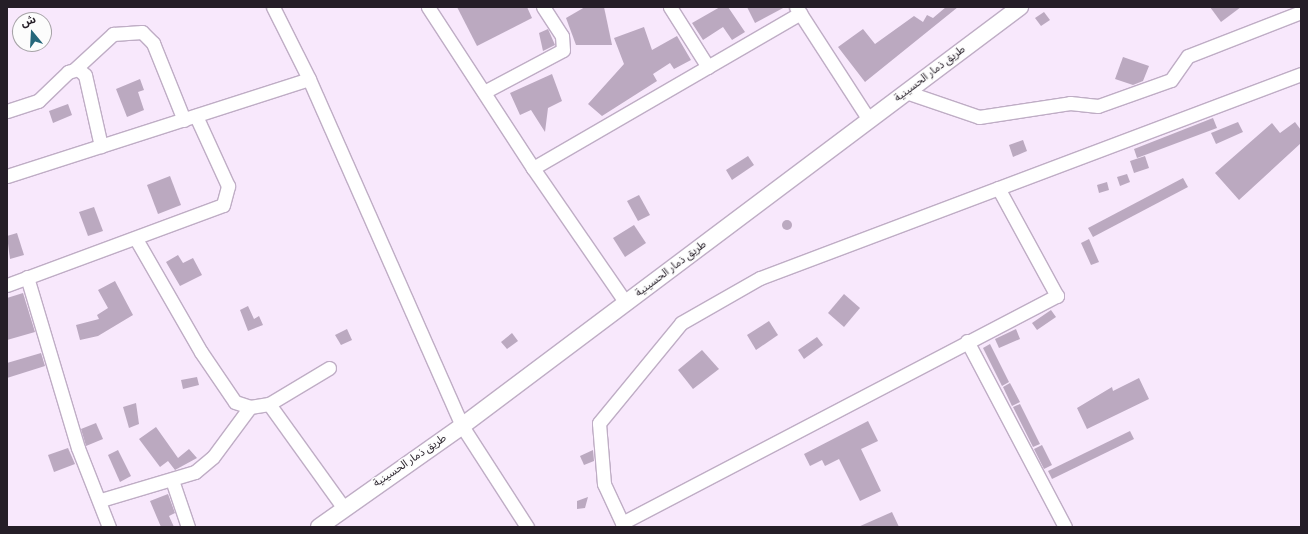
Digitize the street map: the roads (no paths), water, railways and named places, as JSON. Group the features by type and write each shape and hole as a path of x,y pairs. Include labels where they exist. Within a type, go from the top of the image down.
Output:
{"main road":[{"name":"طريق ذمار الحسينية","path":"319,527 343,507 462,426 1020,7"}],"street":[{"path":"273,7 309,79 462,426 527,527"},
{"path":"428,7 533,168 626,303"},
{"path":"484,92 563,50 562,36 544,7"},
{"path":"670,7 708,67"},
{"path":"533,168 708,67 798,10 869,120"},
{"path":"906,92 979,117 1070,103 1098,106 1171,80 1188,56 1301,12"},
{"path":"7,111 43,98 113,34 142,32 154,43 190,118 228,186 226,201 215,211 7,285"},
{"path":"74,69 85,75 101,146"},
{"path":"998,188 1057,296 968,341 623,525 604,484 599,423 681,323 760,278 998,188 1301,74"},
{"path":"7,176 309,79"},
{"path":"136,239 229,394 240,404 250,407 269,404 329,368"},
{"path":"27,277 78,448 101,500 109,527"},
{"path":"968,341 1065,527"},
{"path":"269,404 343,507"},
{"path":"101,500 191,474 208,463 250,407"},
{"path":"172,480 188,527"}]}
